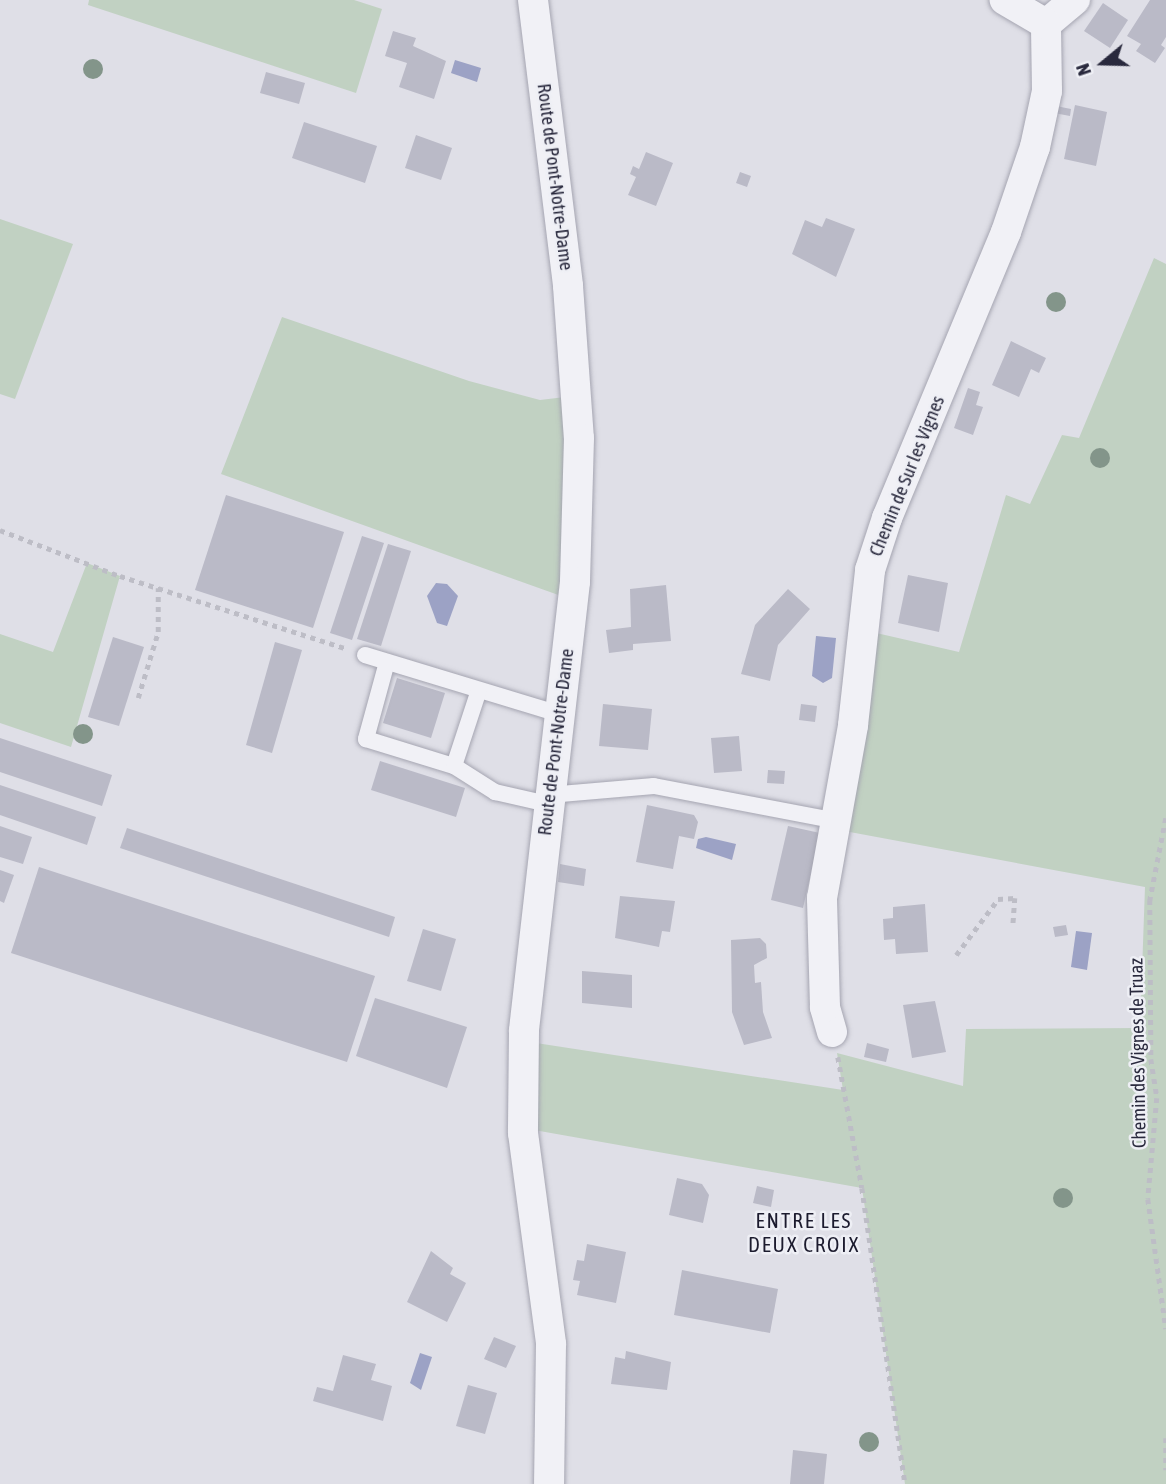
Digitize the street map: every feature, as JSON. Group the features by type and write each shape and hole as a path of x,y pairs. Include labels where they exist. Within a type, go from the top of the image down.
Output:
{"street":[{"name":"Route de Pont-Notre-Dame","path":"533,0 568,286 579,438 575,582 524,1031 522,1118 551,1344 549,1484"},
{"path":"1005,0 1046,23 1075,0"},
{"name":"Chemin de Sur les Vignes","path":"832,1032 825,1007 820,926 833,820 847,763 876,545 1006,232 1032,159 1047,91 1046,23"}],"lane":[{"path":"365,655 559,714"},
{"path":"387,662 366,740 454,766 495,792 549,800 654,786 833,820"},
{"path":"454,766 479,690"}],"path":[{"path":"0,530 159,588 365,655"},
{"path":"138,698 158,632 159,588"},
{"name":"Chemin des Vignes de Truaz","path":"1166,818 1150,900 1151,1059 1157,1133 1148,1199 1166,1329"},
{"path":"956,955 998,899 1015,898 1013,927"},
{"path":"841,1073 889,1359 905,1484"},
{"path":"1166,1438 1166,1470"}],"green space":[{"path":"89,0 354,0 382,9 356,93 88,5"},
{"path":"0,219 73,244 15,399 0,394"},
{"path":"1154,258 1166,264 1166,1484 905,1484 862,1188 534,1130 536,1043 843,1090 837,1053 963,1086 966,1029 1140,1028 1145,887 839,830 872,632 959,652 1006,495 1030,504 1062,435 1079,438"},
{"path":"282,317 469,381 540,400 565,397 564,597 221,474"},
{"path":"87,563 120,576 71,747 0,723 0,634 53,652"}],"water":[{"path":"455,60 481,68 477,82 451,73"},
{"path":"436,583 447,584 458,596 447,626 437,623 427,596"},
{"path":"816,636 836,638 832,678 823,683 812,676"},
{"path":"706,837 736,844 732,860 696,848 698,839"},
{"path":"1076,931 1092,933 1087,970 1071,967"},
{"path":"420,1353 432,1357 421,1390 410,1383"}],"building":[{"path":"1150,0 1166,0 1166,37 1161,45 1165,48 1155,63 1136,51 1141,44 1127,36"},
{"path":"1103,3 1128,20 1110,48 1084,31"},
{"path":"393,31 416,38 413,46 446,61 434,99 399,87 407,63 385,56"},
{"path":"266,72 305,83 299,104 260,93"},
{"path":"1075,105 1107,112 1096,166 1064,159"},
{"path":"1056,106 1071,109 1070,116 1054,113"},
{"path":"304,122 377,146 365,183 292,158"},
{"path":"416,135 452,148 441,180 405,168"},
{"path":"646,152 673,163 656,206 628,195 636,177 630,174 633,166 639,169"},
{"path":"740,172 751,176 747,187 736,183"},
{"path":"826,218 855,229 836,277 792,254 805,220 822,227"},
{"path":"1011,341 1046,358 1039,373 1031,369 1019,397 992,385"},
{"path":"968,388 980,392 976,405 983,407 973,435 954,428"},
{"path":"226,495 344,532 313,628 195,590"},
{"path":"362,536 384,543 352,640 330,633"},
{"path":"388,544 411,551 381,646 357,639"},
{"path":"908,575 948,583 939,632 898,623"},
{"path":"666,585 671,641 633,644 633,650 609,653 606,630 631,627 630,589"},
{"path":"788,589 810,609 778,645 770,681 741,674 755,625"},
{"path":"113,637 144,647 119,726 88,717"},
{"path":"275,642 302,650 272,753 246,745"},
{"path":"397,678 445,693 431,738 383,723"},
{"path":"603,704 652,709 648,750 599,746"},
{"path":"801,704 817,706 815,722 799,720"},
{"path":"739,736 742,771 714,773 711,738"},
{"path":"0,738 112,775 102,806 0,772"},
{"path":"380,761 465,788 456,817 371,790"},
{"path":"768,770 785,771 784,784 767,783"},
{"path":"0,785 96,817 87,845 0,815"},
{"path":"647,805 694,815 698,822 694,839 679,836 673,869 636,862"},
{"path":"0,826 32,837 23,864 0,857"},
{"path":"788,826 820,833 803,908 771,900"},
{"path":"127,828 395,917 389,937 120,848"},
{"path":"560,864 586,869 584,886 558,882"},
{"path":"39,867 375,976 347,1062 11,953"},
{"path":"0,870 14,875 4,903 0,901"},
{"path":"620,896 675,901 670,932 662,931 659,947 615,938"},
{"path":"925,904 928,952 896,954 895,939 884,940 883,919 893,918 893,907"},
{"path":"1066,925 1068,935 1055,937 1053,927"},
{"path":"423,929 456,939 441,991 407,981"},
{"path":"760,938 766,944 767,958 754,965 755,983 761,982 763,1012 772,1038 744,1045 732,1012 731,940"},
{"path":"582,971 632,975 632,1008 582,1003"},
{"path":"375,998 467,1027 447,1088 356,1056"},
{"path":"935,1001 946,1052 912,1058 903,1005"},
{"path":"867,1043 889,1049 886,1062 864,1057"},
{"path":"677,1178 702,1184 709,1195 703,1223 669,1215"},
{"path":"757,1186 774,1190 771,1207 753,1203"},
{"path":"587,1244 626,1252 616,1303 577,1295 580,1281 573,1280 577,1260 584,1261"},
{"path":"431,1251 453,1268 450,1274 466,1283 447,1322 407,1302"},
{"path":"682,1270 778,1289 770,1333 674,1315"},
{"path":"494,1337 516,1346 506,1368 484,1359"},
{"path":"626,1351 671,1362 667,1390 611,1384 615,1357 625,1359"},
{"path":"343,1355 376,1364 371,1380 392,1386 383,1421 313,1401 317,1387 333,1391"},
{"path":"468,1385 497,1393 485,1434 456,1426"},
{"path":"793,1450 827,1454 824,1484 790,1484"}],"district":[{"name":"ENTRE LES DEUX CROIX","path":"804,1232"}]}
